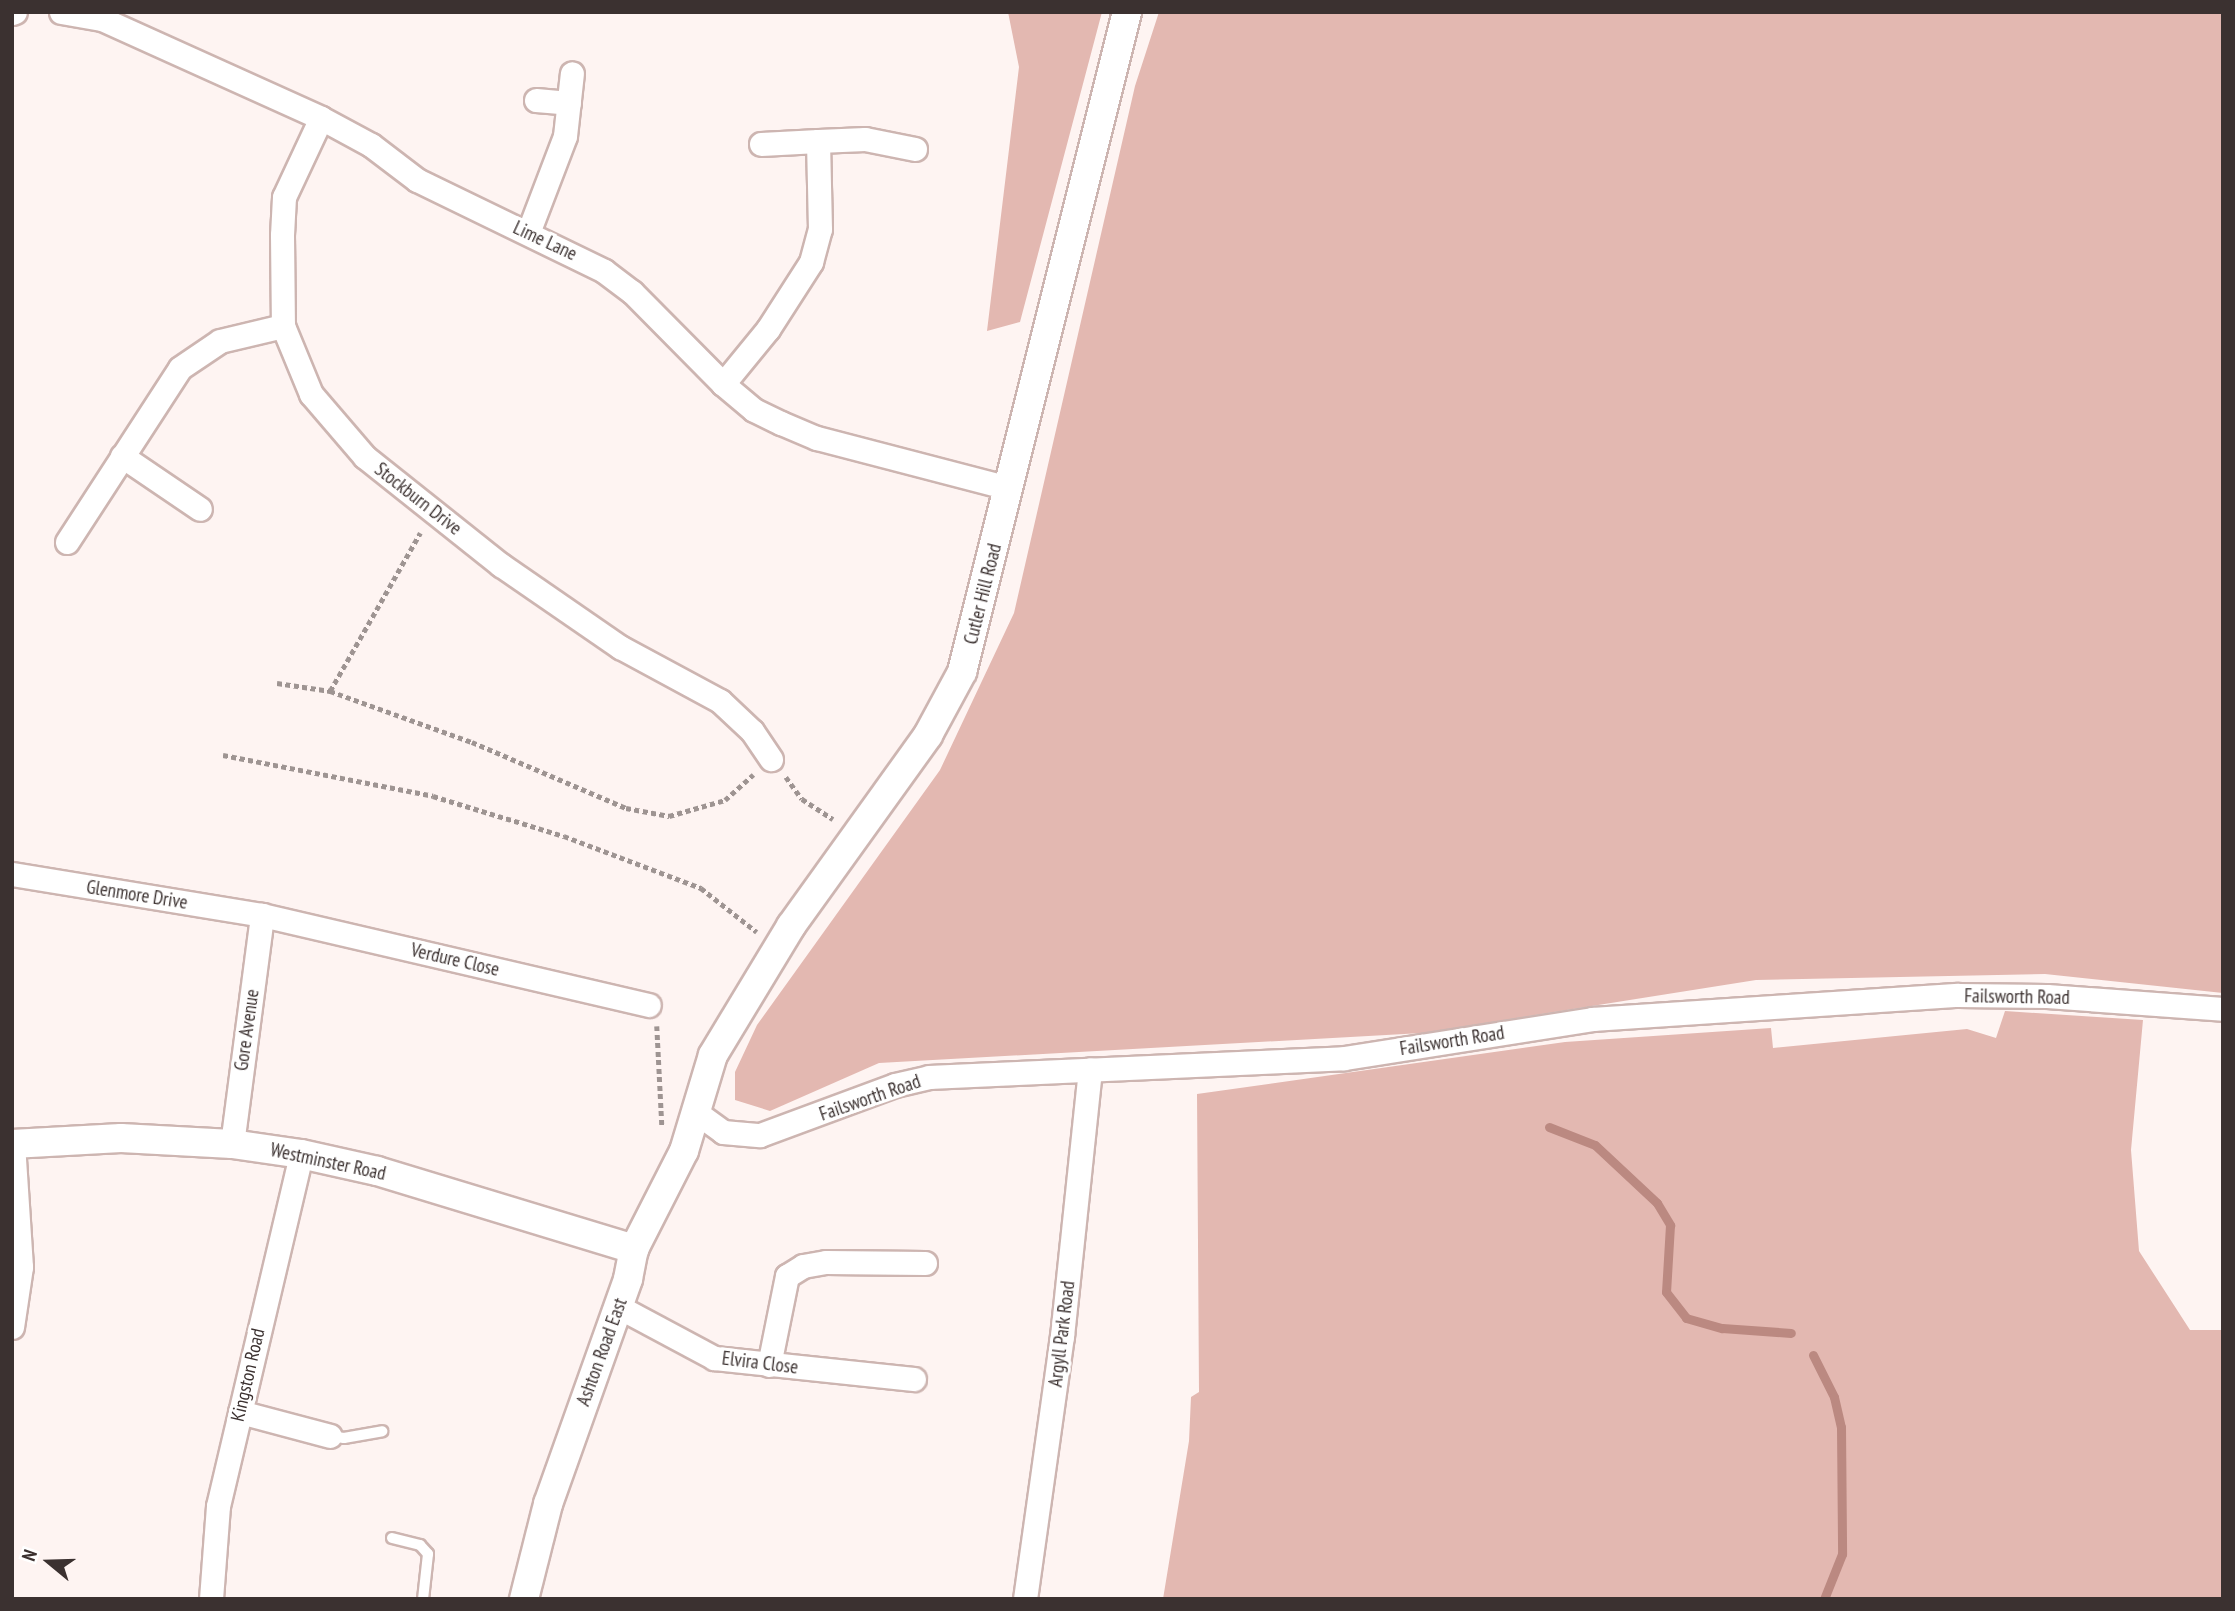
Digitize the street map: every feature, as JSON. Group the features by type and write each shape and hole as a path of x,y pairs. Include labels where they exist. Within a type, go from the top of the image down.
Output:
{"street":[{"name":"Lime Lane","path":"61,12 102,19 321,118 371,145 417,180 604,271 632,292 723,384 754,410 817,438 1009,488"},
{"name":"Cutler Hill Road","path":"697,1113 713,1055 778,947 929,735 961,672 1126,12"},
{"path":"528,233 565,136 572,73"},
{"path":"536,100 569,103"},
{"name":"Stockburn Drive","path":"321,118 284,197 284,326 298,371 345,438 435,512 620,647 720,701 752,731 771,759"},
{"path":"761,144 864,139 915,149"},
{"path":"723,384 768,329 811,262 820,229 818,141"},
{"path":"67,542 180,368 220,341 284,326"},
{"path":"122,456 200,509"},
{"name":"Glenmore Drive","path":"12,874 262,915"},
{"name":"Verdure Close","path":"262,915 649,1005"},
{"name":"Gore Avenue","path":"232,1144 262,915"},
{"name":"Failsworth Road","path":"697,1113 723,1132 760,1135 895,1085 929,1077 1344,1058 1592,1019 1958,995 2223,1009"},
{"name":"Argyll Park Road","path":"1025,1599 1060,1349 1090,1069"},
{"name":"Ashton Road East","path":"524,1599 548,1504 619,1307 634,1248 684,1151 697,1113"},
{"name":"Westminster Road","path":"12,1144 121,1138 232,1144 301,1154 377,1171 634,1248"},
{"path":"12,1144 21,1267 12,1327"},
{"name":"Kingston Road","path":"211,1599 218,1506 301,1154"},
{"path":"769,1365 787,1276 803,1266 826,1262 925,1263"},
{"name":"Elvira Close","path":"619,1307 714,1358 914,1379"},
{"path":"240,1412 330,1436"}],"lane":[{"path":"330,1436 354,1437 382,1431"},
{"path":"392,1538 420,1545 428,1554 423,1599"}],"path":[{"path":"330,691 396,570 435,512"},
{"path":"277,683 330,691 472,742 626,808 669,816 725,800 771,759 802,799 858,834"},
{"path":"223,755 432,796 637,861 701,888 778,947"},
{"path":"649,1005 657,1027 658,1093 666,1136"}],"shaded area":[{"path":"1008,12 1102,12 1020,322 987,331 1019,67"},
{"path":"1159,12 2223,12 2223,993 2045,974 1756,980 1422,1033 879,1063 770,1111 735,1100 735,1072 757,1025 940,770 1014,613 1135,86"},
{"path":"2005,1011 2143,1020 2131,1150 2139,1251 2190,1330 2223,1330 2223,1599 1163,1599 1189,1441 1191,1397 1199,1392 1197,1094 1565,1042 1771,1028 1773,1048 1967,1029 1996,1038"}],"waterway":[{"path":"1549,1127 1595,1145 1657,1203 1670,1225 1666,1292 1686,1318 1722,1328 1791,1333"},
{"path":"1813,1355 1834,1397 1841,1427 1842,1554 1824,1599"}]}
